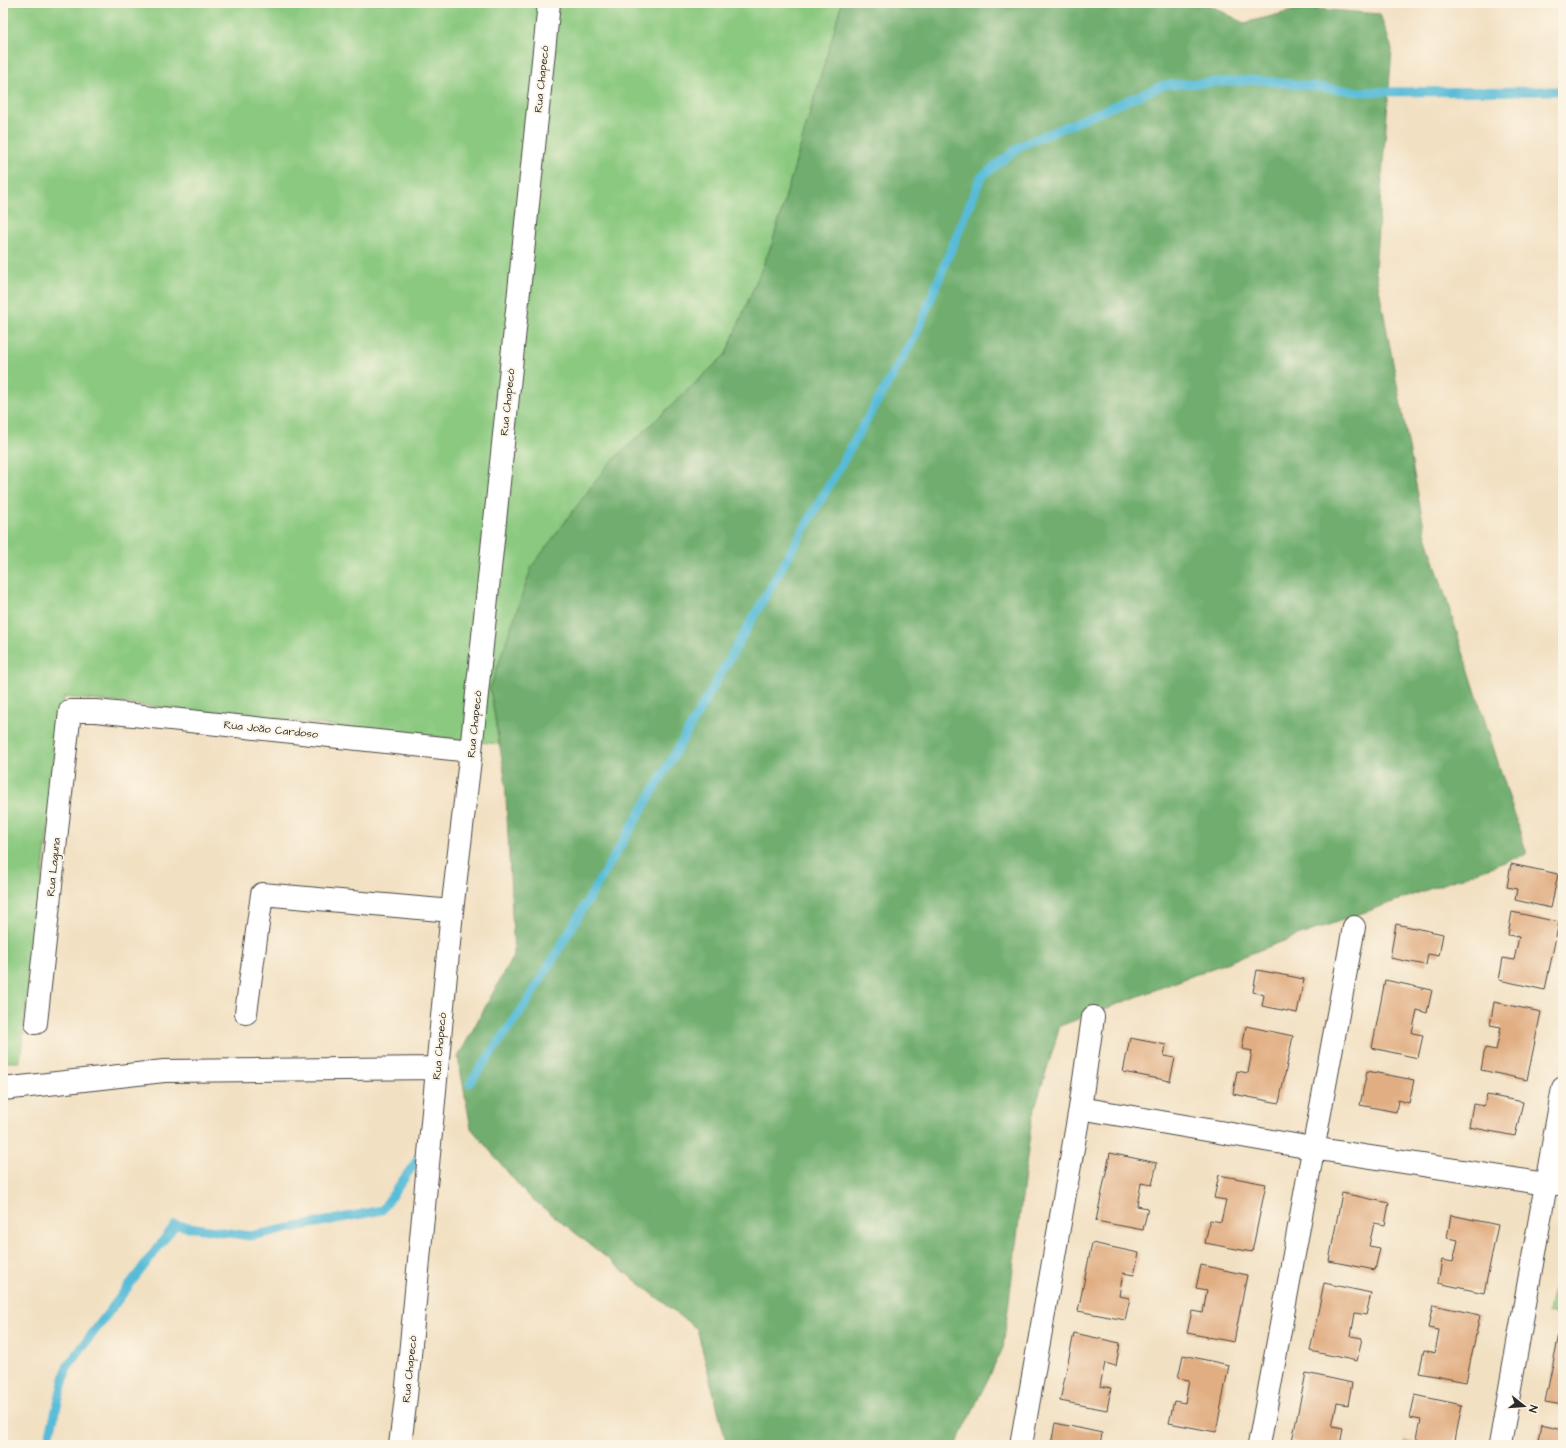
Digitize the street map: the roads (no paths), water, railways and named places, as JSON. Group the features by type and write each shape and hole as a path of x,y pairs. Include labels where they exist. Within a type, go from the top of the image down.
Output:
{"street":[{"name":"Rua Chapecó","path":"400,1445 406,1397 452,911 471,751 549,3"},
{"name":"Rua João Cardoso","path":"70,711 96,711 471,751"},
{"name":"Rua Laguna","path":"36,1023 70,711"},
{"path":"246,1013 262,894 452,911"},
{"path":"1259,1445 1312,1148 1354,927"},
{"path":"1021,1445 1080,1108 1093,1018"},
{"path":"3,1088 164,1071 437,1068"},
{"path":"1500,1445 1555,1184 1563,1088"},
{"path":"1080,1108 1312,1148 1555,1184"}],"waterway":[{"path":"470,1083 529,999 666,769 916,334 981,177 1022,145 1164,85 1256,80 1361,92 1563,91"},
{"path":"47,1445 67,1367 175,1225 250,1236 382,1210 422,1153"}]}
